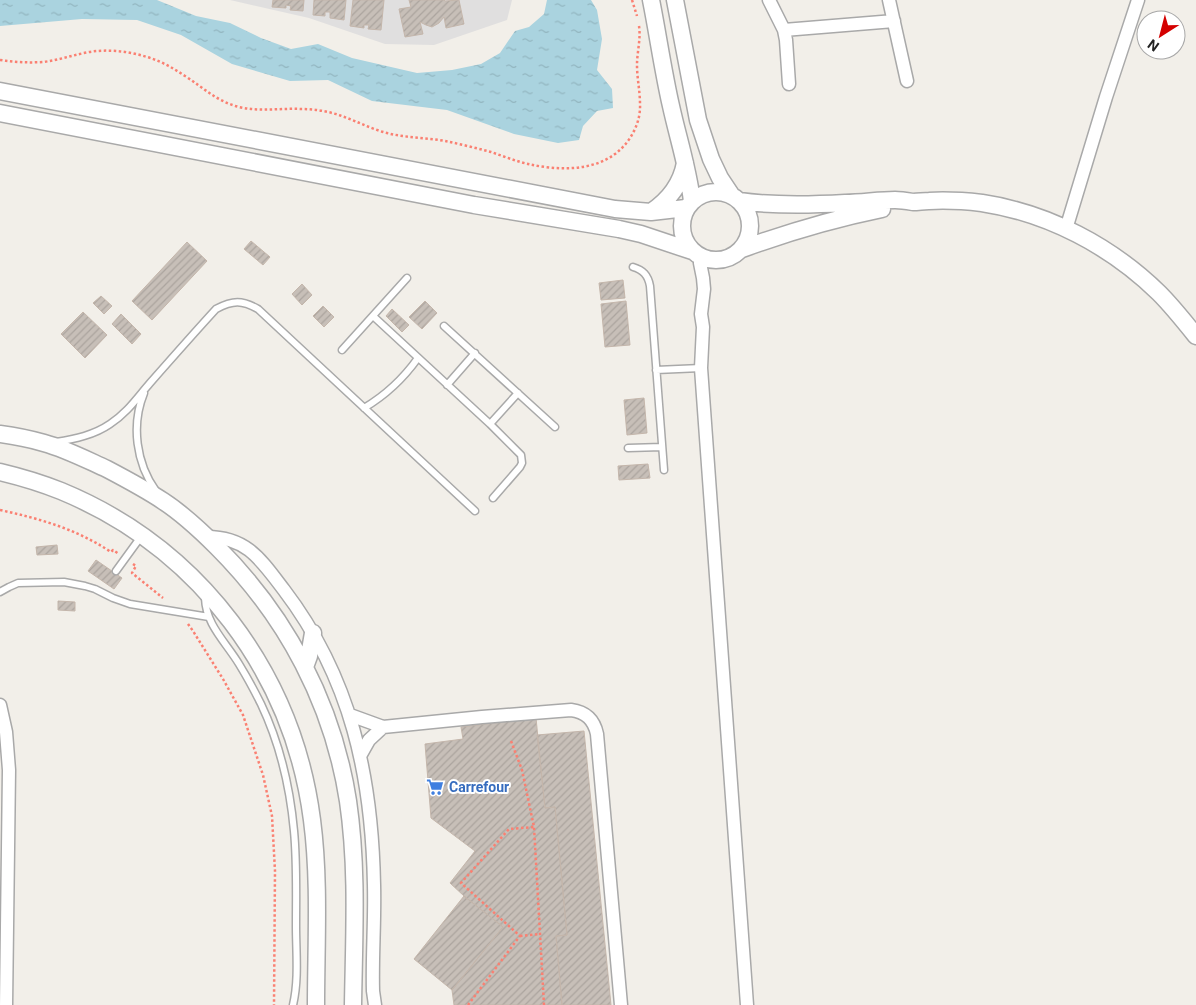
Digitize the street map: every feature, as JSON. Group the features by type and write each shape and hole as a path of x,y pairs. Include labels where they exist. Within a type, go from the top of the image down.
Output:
{"street":[{"path":"651,0 672,108 685,160 689,204 682,218 681,230 685,242 696,254 703,278 701,368 747,1005"},
{"path":"0,112 474,205 619,229 641,234 709,260 728,259 736,255 747,241 750,233 749,216 745,207 720,178 711,160 698,120 675,0"},
{"path":"769,0 784,30 789,84"},
{"path":"889,0 907,81"},
{"path":"1066,229 1103,106 1138,0"},
{"path":"784,30 894,21"},
{"path":"0,91 615,209 651,212 689,204 701,195 711,192 722,192 756,203 791,205 896,200 913,202 943,200 983,204 1022,212 1066,229 1094,243 1129,266 1161,295 1196,336"},
{"path":"651,212 662,205 678,185 683,173 685,160"},
{"path":"742,249 825,222 913,202"},
{"path":"0,434 46,444 70,453 110,471 164,501 207,537 245,577 263,599 294,645 316,689 334,738 348,799 354,866 353,1005"},
{"path":"0,472 61,491 93,506 124,523 161,549 181,566 229,618 268,678 296,744 312,820 316,858 316,1005"},
{"path":"207,537 227,538 245,546 265,565 293,601 313,633 332,670 350,715 360,756 371,823 374,922 372,985 375,1005"},
{"path":"306,667 313,633"},
{"path":"0,705 6,732 9,770 6,1005"},
{"path":"350,715 382,727 571,710 579,711 592,720 596,726 597,734 621,1005"},
{"path":"360,756 369,740 382,727"}],"lane":[{"path":"633,267 640,269 648,279 664,470"},
{"path":"342,350 407,278"},
{"path":"46,444 85,436 120,418 216,308 226,303 237,301 258,309 475,512"},
{"path":"373,316 521,454 520,467 493,498"},
{"path":"444,326 555,427"},
{"path":"447,384 474,353"},
{"path":"364,408 380,399 409,370 418,358"},
{"path":"656,370 701,368"},
{"path":"148,385 138,415 139,449 141,461 147,475 154,489 164,501"},
{"path":"490,424 518,393"},
{"path":"628,448 662,447"},
{"path":"116,571 142,535"},
{"path":"0,592 18,583 64,582 84,586 130,604 209,617"},
{"path":"206,592 206,605 209,617 239,664 261,705 286,776 292,814 296,861 296,980 293,1005"}],"path":[{"path":"0,60 43,62 96,52 118,51 133,53 162,62 187,77 211,95 239,107 254,110 299,109 322,111 344,116 393,134 442,140 538,166 573,168 601,162 614,155 625,145 633,133 638,120 641,105 637,73 640,28 632,0"},
{"path":"0,510 67,528 111,552 113,550 136,566 132,573 177,612 193,630 243,715 263,775 272,816 274,839 274,1005"},
{"path":"511,741 522,770 534,827 544,1005"},
{"path":"520,936 461,883 509,829 534,827"},
{"path":"468,1005 520,936 540,934"}],"shaded area":[{"path":"230,0 512,0 507,20 434,45 385,44 309,18"}],"water":[{"path":"0,0 157,0 196,16 230,23 261,38 291,49 318,44 352,58 417,73 452,70 481,64 500,53 515,31 529,27 544,14 547,0 591,0 597,10 602,39 597,70 612,89 613,108 597,111 583,126 579,140 558,143 514,134 447,110 372,101 328,80 290,81 232,64 181,35 137,20 82,19 0,26"}],"building":[{"path":"273,0 304,0 303,11 290,10 291,6 286,5 286,8 272,7"},
{"path":"314,0 346,0 344,20 330,18 330,12 325,12 325,16 313,15"},
{"path":"353,0 384,0 381,30 368,29 369,25 364,25 364,28 350,26"},
{"path":"409,0 459,0 464,24 446,28 444,17 432,27 420,22 423,34 405,37 399,9 411,7"},
{"path":"251,241 270,257 263,265 244,249"},
{"path":"187,242 207,261 152,320 132,301"},
{"path":"623,280 625,298 601,300 599,283"},
{"path":"302,284 312,295 302,305 292,294"},
{"path":"101,296 112,306 104,314 93,303"},
{"path":"425,301 437,313 422,329 409,317"},
{"path":"626,301 630,345 605,347 601,304"},
{"path":"323,306 334,317 324,327 313,316"},
{"path":"392,309 409,325 402,332 386,316"},
{"path":"83,312 107,335 85,358 61,334"},
{"path":"121,314 141,334 132,344 112,324"},
{"path":"644,398 647,433 627,435 624,400"},
{"path":"648,464 650,478 619,480 618,466"},
{"path":"57,545 58,554 37,555 36,547"},
{"path":"96,560 122,578 114,589 88,571"},
{"path":"58,601 75,602 75,611 58,610"},
{"path":"536,718 545,808 555,807 567,935 556,936 562,1005 454,1005 452,990 503,927 450,883 475,851 431,818 425,744 463,739 461,727"},
{"path":"584,731 611,1005 562,1005 556,936 567,935 555,807 545,808 537,735"},
{"path":"464,896 503,927 452,990 414,959"}],"place":[{"name":"Carrefour","path":"435,787"}]}
